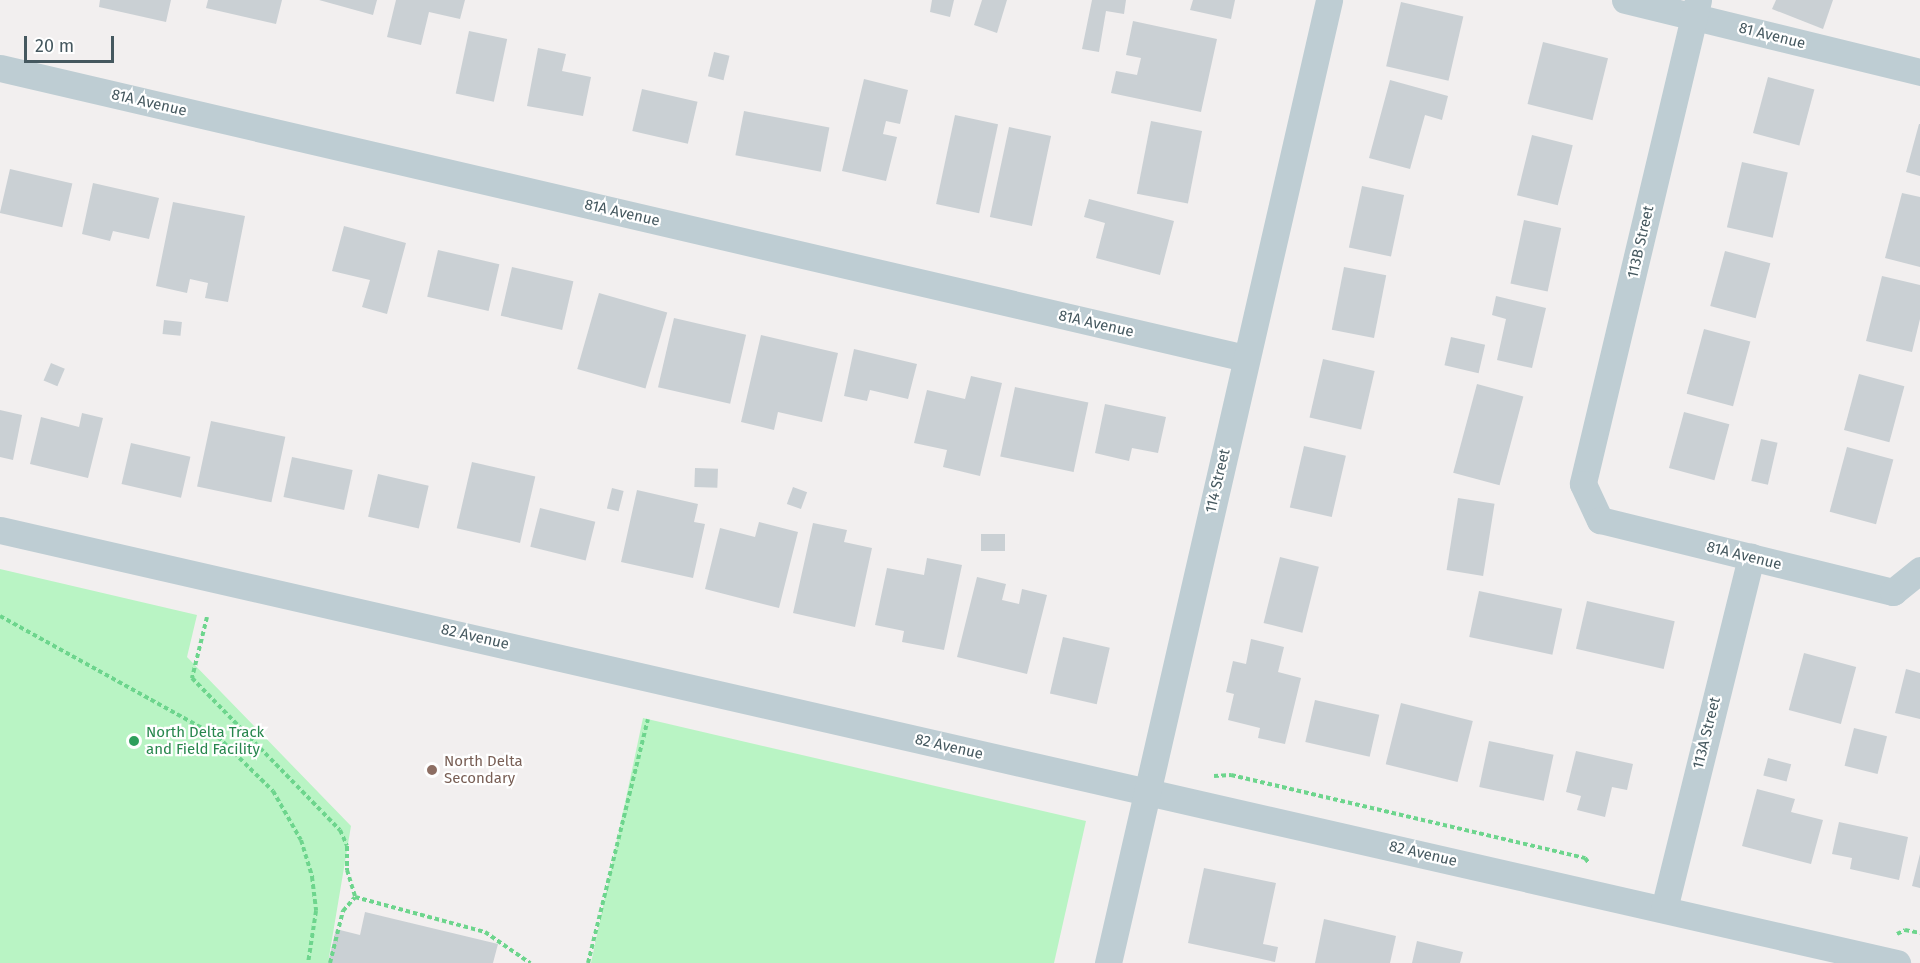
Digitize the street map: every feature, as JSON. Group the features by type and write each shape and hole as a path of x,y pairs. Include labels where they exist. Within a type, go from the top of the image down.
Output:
{"street":[{"name":"114 Street","path":"1108,963 1329,0"},
{"name":"81 Avenue","path":"1625,0 1696,8 1920,72"},
{"name":"113B Street","path":"1583,484 1696,8"},
{"name":"81A Avenue","path":"0,68 1245,358"},
{"name":"81A Avenue","path":"1583,484 1600,520 1893,592 1920,570"},
{"name":"82 Avenue","path":"0,530 1897,963"},
{"name":"113A Street","path":"1664,909 1751,557"}],"path":[{"path":"0,616 218,737 273,791 301,840 312,877 316,911 308,963"},
{"path":"207,617 192,678 340,830 347,846 347,870 355,897"},
{"path":"588,963 648,719"},
{"path":"1204,774 1231,775 1584,858 1593,867"},
{"path":"330,963 343,911 355,897"},
{"path":"355,897 485,932 530,963"}],"green space":[{"name":"North Delta Track and Field Facility","path":"0,569 197,615 187,657 351,826 328,963 0,963"},
{"path":"643,718 1086,821 1054,963 591,963"}],"building":[{"path":"100,0 171,0 166,22 99,7"},
{"path":"208,0 282,0 276,24 206,8"},
{"path":"319,0 377,0 373,15"},
{"path":"396,0 465,0 460,19 429,12 421,45 387,37"},
{"path":"932,0 954,0 950,17 930,12"},
{"path":"982,0 1007,0 997,33 974,25"},
{"path":"1092,0 1126,0 1124,14 1106,11 1099,52 1082,49"},
{"path":"1193,0 1235,0 1231,19 1190,10"},
{"path":"1776,0 1833,0 1823,29 1772,9"},
{"path":"1401,2 1463,16 1449,81 1386,66"},
{"path":"1133,21 1217,39 1201,112 1111,93 1116,71 1137,75 1141,58 1126,55"},
{"path":"469,31 507,39 494,102 456,94"},
{"path":"1543,42 1608,58 1593,120 1528,104"},
{"path":"538,48 566,54 562,71 591,77 583,116 527,106"},
{"path":"714,52 730,56 723,80 708,76"},
{"path":"1768,77 1814,89 1799,145 1753,133"},
{"path":"864,79 908,90 900,124 886,121 883,134 897,137 886,181 842,171"},
{"path":"1390,80 1448,96 1442,120 1425,115 1410,169 1369,158"},
{"path":"642,89 698,102 688,144 632,131"},
{"path":"744,111 829,128 821,172 735,155"},
{"path":"955,115 998,124 979,213 936,204"},
{"path":"1151,121 1202,131 1188,204 1137,194"},
{"path":"1920,124 1920,176 1906,172"},
{"path":"1009,127 1051,136 1032,226 990,217"},
{"path":"1532,135 1573,145 1558,205 1517,195"},
{"path":"1742,162 1788,173 1773,238 1727,227"},
{"path":"10,169 72,183 62,227 0,213"},
{"path":"93,183 159,198 149,239 113,231 110,241 82,234"},
{"path":"1362,186 1404,195 1391,257 1349,248"},
{"path":"1902,193 1920,197 1920,267 1885,258"},
{"path":"1089,199 1174,221 1160,275 1096,258 1105,223 1084,217"},
{"path":"173,202 245,216 228,302 205,298 208,283 190,279 187,293 156,286"},
{"path":"1524,220 1561,228 1548,291 1510,284"},
{"path":"344,226 406,243 387,314 362,307 370,280 332,271"},
{"path":"438,250 499,264 489,311 427,297"},
{"path":"1725,251 1770,263 1756,318 1710,306"},
{"path":"512,267 573,281 562,330 501,316"},
{"path":"1344,267 1386,275 1374,338 1332,330"},
{"path":"1882,276 1920,285 1920,319 1912,352 1866,341"},
{"path":"599,293 667,313 645,389 577,369"},
{"path":"1496,296 1546,308 1532,368 1497,360 1506,319 1492,315"},
{"path":"674,318 746,335 730,404 658,387"},
{"path":"164,320 182,322 180,336 163,334"},
{"path":"1704,329 1750,341 1733,406 1687,394"},
{"path":"761,335 838,353 822,422 778,412 774,430 741,422"},
{"path":"1451,337 1485,345 1479,373 1444,365"},
{"path":"854,349 917,364 908,399 870,390 867,401 844,396"},
{"path":"1323,359 1375,371 1361,429 1310,417"},
{"path":"51,363 65,369 57,386 44,380"},
{"path":"1859,374 1904,386 1889,442 1844,430"},
{"path":"971,376 1002,383 980,476 943,467 947,450 914,443 927,390 965,399"},
{"path":"1477,384 1523,396 1500,485 1453,473"},
{"path":"1015,387 1088,403 1074,472 1000,456"},
{"path":"1105,404 1166,417 1158,453 1132,448 1129,461 1095,453"},
{"path":"0,410 22,415 13,460 0,457"},
{"path":"1684,412 1729,424 1714,480 1669,468"},
{"path":"82,413 103,418 88,478 30,464 41,417 79,427"},
{"path":"211,421 285,437 271,502 197,487"},
{"path":"1761,439 1778,443 1768,485 1751,481"},
{"path":"131,443 190,457 181,498 122,484"},
{"path":"1304,446 1346,456 1332,517 1290,507"},
{"path":"1847,447 1893,459 1876,524 1830,512"},
{"path":"292,457 353,470 344,510 283,497"},
{"path":"472,462 535,477 520,543 457,528"},
{"path":"695,468 718,469 717,488 694,487"},
{"path":"378,474 429,486 419,529 368,517"},
{"path":"793,487 807,492 801,509 787,504"},
{"path":"612,488 624,491 619,511 607,508"},
{"path":"637,490 698,504 694,522 705,524 693,578 621,562"},
{"path":"1458,498 1495,504 1483,576 1447,570"},
{"path":"540,508 595,522 586,561 530,547"},
{"path":"759,522 798,532 779,608 705,589 720,528 755,537"},
{"path":"813,523 847,530 844,542 872,548 855,627 793,613"},
{"path":"981,534 1005,534 1005,551 981,551"},
{"path":"1280,557 1319,567 1302,633 1264,623"},
{"path":"927,558 962,565 944,650 902,642 904,631 875,625 887,568 924,575"},
{"path":"977,577 1006,584 1002,600 1019,604 1022,589 1047,595 1027,674 957,657"},
{"path":"1479,591 1562,609 1552,655 1469,637"},
{"path":"1587,601 1675,621 1664,669 1576,649"},
{"path":"1063,637 1110,648 1097,704 1050,694"},
{"path":"1251,639 1284,647 1278,672 1301,678 1285,744 1258,738 1260,728 1228,720 1234,694 1226,692 1233,661 1246,664"},
{"path":"1804,653 1856,667 1841,724 1789,710"},
{"path":"1906,669 1920,673 1920,719 1895,713"},
{"path":"1315,700 1379,715 1370,757 1305,742"},
{"path":"1401,703 1473,721 1458,782 1386,764"},
{"path":"1854,728 1887,736 1878,774 1845,766"},
{"path":"1489,741 1554,755 1544,801 1479,787"},
{"path":"1576,751 1633,764 1627,790 1612,787 1605,817 1577,810 1581,796 1566,792"},
{"path":"1768,758 1791,764 1787,782 1763,775"},
{"path":"1757,789 1795,799 1791,812 1823,820 1811,864 1742,846"},
{"path":"1839,822 1908,837 1899,880 1850,869 1852,858 1832,854"},
{"path":"1920,854 1920,888 1912,886"},
{"path":"1204,868 1276,883 1263,944 1278,947 1275,962 1188,943"},
{"path":"365,912 498,944 493,963 328,963 336,929 360,935"},
{"path":"1324,919 1396,936 1390,963 1315,963"},
{"path":"1417,941 1463,952 1460,963 1412,963"}],"place":[{"name":"North Delta Track and Field Facility","path":"134,741"},
{"name":"North Delta Secondary","path":"432,770"}]}
